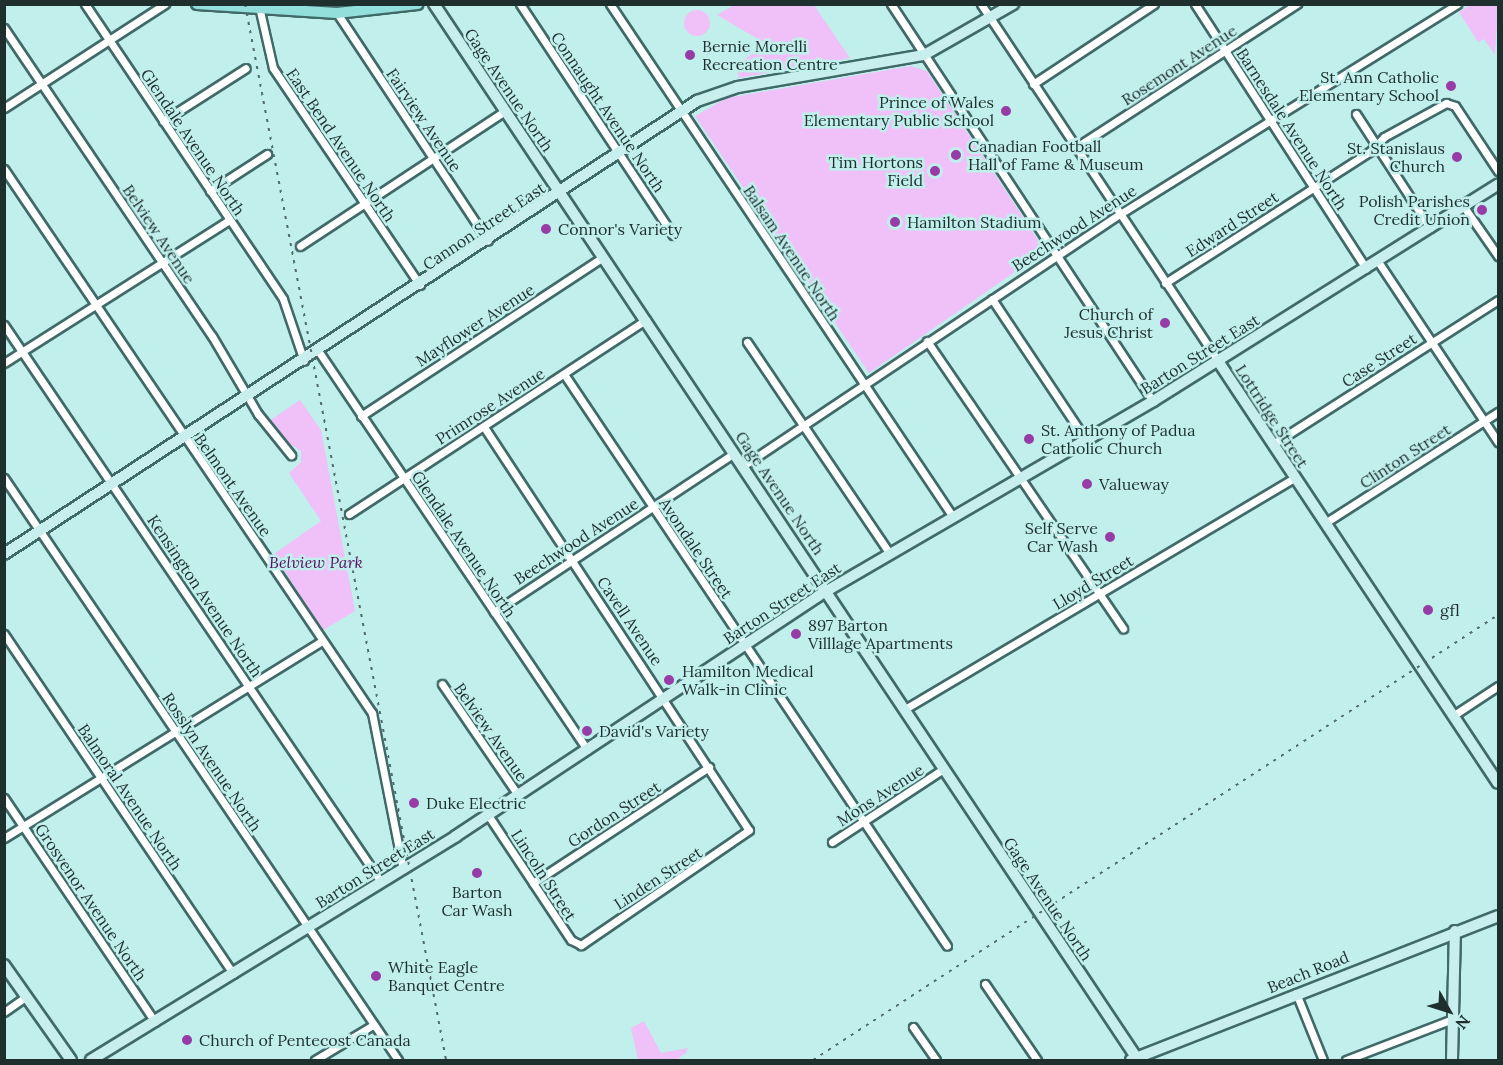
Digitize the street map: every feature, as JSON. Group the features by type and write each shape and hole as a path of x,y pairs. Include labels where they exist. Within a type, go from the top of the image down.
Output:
{"main road":[{"path":"197,4 260,10 337,13 418,4"},
{"name":"Gage Avenue North","path":"434,4 905,709 1135,1060"},
{"name":"Cannon Street East","path":"4,554 186,440 489,241 681,111 738,87 924,54 991,19 1013,4"},
{"name":"Barton Street East","path":"91,1060 488,815 826,591 1153,401 1498,184"},
{"name":"Lottridge Street","path":"1218,361 1497,779"},
{"name":"Beach Road","path":"1135,1060 1296,993 1498,916"},
{"path":"1452,1060 1455,931"},
{"path":"4,964 71,1060"}],"street":[{"name":"Glendale Avenue North","path":"85,4 283,300 304,362"},
{"path":"4,108 165,4"},
{"name":"Connaught Avenue North","path":"520,4 673,235"},
{"name":"Balsam Avenue North","path":"610,4 953,517"},
{"path":"891,4 1153,401"},
{"name":"Lottridge Street","path":"981,4 1218,361"},
{"path":"1033,84 1154,4"},
{"name":"Barnesdale Avenue North","path":"1195,4 1366,268"},
{"name":"Rosemont Avenue","path":"1076,148 1227,53 1298,4"},
{"name":"Beechwood Avenue","path":"743,466 927,341 1268,118 1456,4"},
{"name":"East Bend Avenue North","path":"260,10 273,68 420,286"},
{"name":"Fairview Avenue","path":"337,13 489,241"},
{"name":"Belview Avenue","path":"4,28 162,263 247,398 291,455"},
{"path":"163,121 246,68"},
{"name":"Edward Street","path":"1165,283 1446,103 1455,106 1498,171"},
{"path":"300,246 506,111"},
{"path":"1356,114 1430,228"},
{"path":"210,191 267,154"},
{"name":"Belmont Avenue","path":"4,169 372,713 403,869"},
{"path":"1464,207 1498,256"},
{"path":"4,363 229,220"},
{"name":"Mayflower Avenue","path":"361,416 603,257"},
{"path":"1377,260 1498,442"},
{"path":"992,299 1086,440"},
{"name":"Case Street","path":"1273,444 1498,300"},
{"name":"Primrose Avenue","path":"349,514 646,320"},
{"name":"Kensington Avenue North","path":"4,325 381,882"},
{"path":"927,341 1123,628"},
{"path":"747,342 890,554"},
{"name":"Glendale Avenue North","path":"319,352 587,750"},
{"name":"Avondale Street","path":"564,374 947,946"},
{"name":"Clinton Street","path":"1325,523 1498,412"},
{"name":"Cavell Avenue","path":"484,427 710,767 749,832"},
{"name":"Beechwood Avenue","path":"494,612 734,453"},
{"name":"Rosslyn Avenue North","path":"4,478 398,1060"},
{"name":"Lloyd Street","path":"905,709 1294,478"},
{"name":"Balmoral Avenue North","path":"4,634 233,974"},
{"path":"4,838 322,641"},
{"name":"Belview Avenue","path":"441,684 518,795"},
{"path":"1454,715 1498,686"},
{"name":"Gordon Street","path":"533,884 710,767"},
{"name":"Mons Avenue","path":"832,842 943,769"},
{"name":"Grosvenor Avenue North","path":"4,798 155,1022"},
{"name":"Lincoln Street","path":"488,815 571,940 581,945"},
{"name":"Linden Street","path":"581,945 749,832"},
{"path":"985,984 1037,1060"},
{"path":"1296,993 1323,1060"},
{"path":"4,1012 27,996"},
{"path":"1346,1060 1453,1019"},
{"path":"315,1060 373,1025"},
{"path":"913,1027 936,1060"}],"green space":[{"path":"736,4 814,5 850,58 739,78 736,67 765,43 717,15"},
{"path":"1471,5 1498,5 1495,55 1484,39 1478,42 1459,12"},
{"path":"697,10 706,14 710,23 706,32 697,36 688,32 684,23 688,14"},
{"name":"Hamilton Stadium","path":"911,66 927,71 1045,251 869,373 695,116 727,98"},
{"name":"Belview Park","path":"300,400 321,430 355,611 322,631 274,554 321,521 289,473 301,462 301,451 281,438 269,421"},
{"path":"644,1021 661,1053 688,1048 686,1053 676,1060 638,1060 631,1028"}],"railway":[{"path":"245,4 446,1060"},
{"path":"813,1060 1498,615"}],"place":[{"name":"Bernie Morelli Recreation Centre","path":"690,55"},
{"name":"St. Ann Catholic Elementary School","path":"1451,86"},
{"name":"Prince of Wales Elementary Public School","path":"1006,111"},
{"name":"Canadian Football Hall of Fame & Museum","path":"956,155"},
{"name":"St. Stanislaus Church","path":"1457,157"},
{"name":"Tim Hortons Field","path":"935,171"},
{"name":"Polish Parishes Credit Union","path":"1482,210"},
{"name":"Hamilton Stadium","path":"895,222"},
{"name":"Connor's Variety","path":"546,229"},
{"name":"Church of Jesus Christ","path":"1165,323"},
{"name":"St. Anthony of Padua Catholic Church","path":"1029,439"},
{"name":"Valueway","path":"1087,484"},
{"name":"Self Serve Car Wash","path":"1110,537"},
{"name":"gfl","path":"1428,610"},
{"name":"897 Barton Villlage Apartments","path":"796,634"},
{"name":"Hamilton Medical Walk-in Clinic","path":"669,680"},
{"name":"David's Variety","path":"587,731"},
{"name":"Duke Electric","path":"414,803"},
{"name":"Barton Car Wash","path":"477,873"},
{"name":"White Eagle Banquet Centre","path":"376,976"},
{"name":"Church of Pentecost Canada","path":"187,1040"}]}
